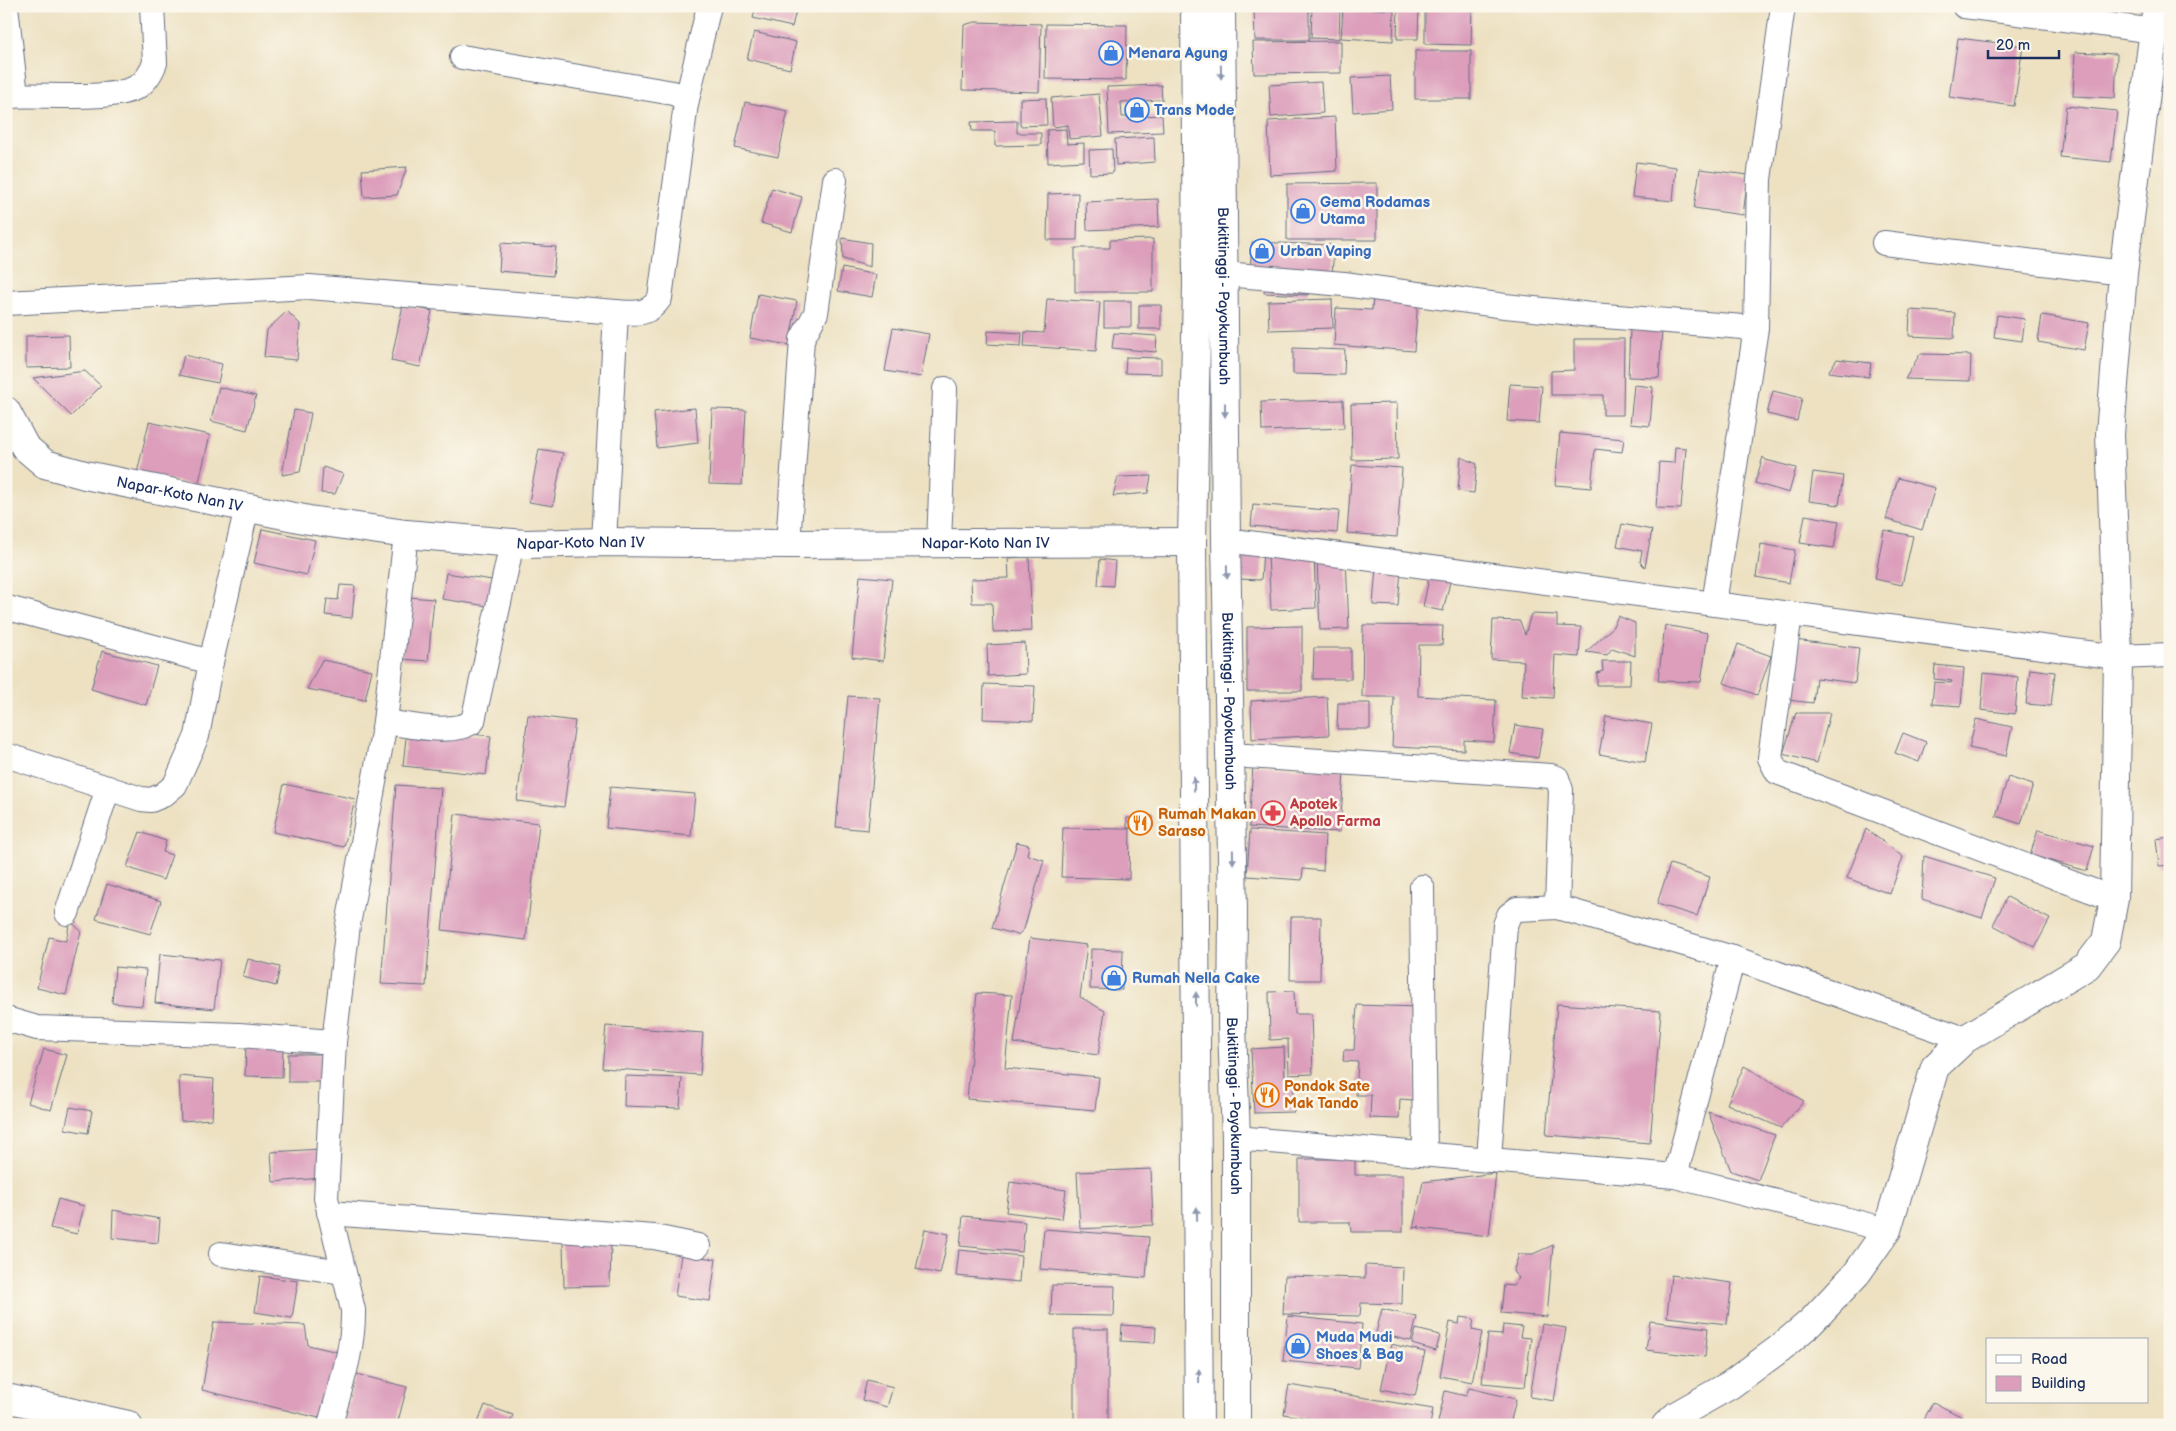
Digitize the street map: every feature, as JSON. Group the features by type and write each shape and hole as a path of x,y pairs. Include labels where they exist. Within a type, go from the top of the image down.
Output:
{"main road":[{"name":"Bukittinggi - Payokumbuah","path":"1195,6 1197,285 1192,542 1199,1425"},
{"name":"Bukittinggi - Payokumbuah","path":"1221,6 1226,540 1233,911 1232,1026 1236,1138 1236,1425"},
{"path":"1666,1425 1677,1415 1730,1385 1779,1349 1811,1322 1857,1273 1887,1230 1935,1067 1965,1039 2087,966 2106,941 2114,899 2118,657 2110,434 2123,273 2160,23"},
{"name":"Napar-Koto Nan IV","path":"6,411 25,446 33,456 45,464 84,475 309,520 406,534 512,543 1192,542"},
{"path":"1196,912 1233,911"},
{"path":"1196,1026 1232,1026"},
{"path":"6,1398 128,1425"}],"street":[{"path":"6,6 11,95 92,95 125,92 136,88 146,80 152,72 155,63 152,6"},
{"path":"6,303 309,287 616,312 637,313 653,308 660,298 686,104 709,6"},
{"path":"1714,604 1756,328 1759,179 1782,6"},
{"path":"1964,6 2160,23"},
{"path":"462,57 673,93 681,96 686,104"},
{"path":"788,544 802,339 816,313 835,180"},
{"path":"1884,242 2123,273"},
{"path":"1224,274 1344,284 1563,312 1756,328"},
{"path":"604,542 616,312"},
{"path":"939,542 945,389"},
{"path":"6,755 132,797 151,800 163,795 175,785 197,736 211,662 247,507"},
{"path":"330,1425 352,1340 353,1324 353,1310 329,1214 326,1183 334,1042 348,925 385,722 406,534"},
{"path":"1226,540 2118,657 2170,655"},
{"path":"385,722 454,729 466,727 473,721 512,543"},
{"path":"8,608 211,662"},
{"path":"1790,614 1770,758 1777,772 2114,899"},
{"path":"1231,755 1551,776 1557,778 1561,790 1557,907"},
{"path":"67,913 108,788"},
{"path":"1422,886 1425,1153"},
{"path":"1489,1159 1505,925 1510,915 1517,909 1557,907 1733,958 1965,1039"},
{"path":"1675,1176 1733,958"},
{"path":"6,1019 37,1028 239,1035 334,1042"},
{"path":"1236,1138 1675,1176 1887,1230"},
{"path":"329,1214 654,1237 698,1246"},
{"path":"221,1254 343,1272"}],"building":[{"path":"756,6 797,6 792,27 753,18"},
{"path":"1312,6 1340,6 1339,39 1311,38"},
{"path":"1398,6 1419,6 1418,39 1397,39"},
{"path":"1425,6 1472,6 1471,45 1425,44"},
{"path":"1343,7 1394,10 1393,41 1341,38"},
{"path":"1254,9 1309,9 1309,40 1255,40"},
{"path":"975,22 1041,24 1039,92 962,90 964,25"},
{"path":"1046,24 1127,25 1126,80 1045,79"},
{"path":"754,32 796,42 790,69 747,59"},
{"path":"1958,38 2023,46 2014,106 1949,97"},
{"path":"1341,41 1341,73 1254,74 1253,42"},
{"path":"1415,51 1471,51 1471,99 1415,99"},
{"path":"2075,52 2117,54 2115,98 2073,96"},
{"path":"1390,76 1392,109 1353,112 1351,78"},
{"path":"1321,82 1323,113 1271,117 1269,85"},
{"path":"1161,85 1162,100 1121,102 1122,117 1162,115 1163,132 1109,134 1107,87"},
{"path":"1099,94 1103,136 1069,139 1068,125 1053,127 1051,98"},
{"path":"1046,98 1047,125 1020,126 1020,99"},
{"path":"745,102 788,111 778,157 735,148"},
{"path":"2066,106 2117,111 2111,162 2060,157"},
{"path":"1335,117 1337,171 1270,175 1268,121"},
{"path":"1017,121 1017,133 1041,133 1041,145 995,146 995,131 972,131 971,122"},
{"path":"1066,129 1067,144 1084,143 1084,161 1048,163 1047,130"},
{"path":"1154,137 1155,162 1116,165 1115,139"},
{"path":"1112,149 1113,173 1090,174 1089,150"},
{"path":"1636,162 1676,167 1673,201 1632,197"},
{"path":"407,167 397,195 364,197 362,170"},
{"path":"1700,169 1748,175 1743,215 1694,208"},
{"path":"1377,183 1377,240 1287,240 1287,184"},
{"path":"772,188 802,197 792,232 761,223"},
{"path":"1078,193 1077,240 1047,240 1048,194"},
{"path":"1158,199 1159,227 1087,230 1086,202"},
{"path":"842,238 871,243 870,267 843,259"},
{"path":"1153,239 1153,292 1075,292 1075,248 1110,248 1110,240"},
{"path":"1252,242 1334,245 1332,277 1250,273"},
{"path":"501,243 556,247 553,276 499,271"},
{"path":"842,268 876,275 872,297 838,291"},
{"path":"1265,281 1309,284 1308,295 1264,293"},
{"path":"758,294 797,301 789,345 750,338"},
{"path":"1373,297 1418,300 1414,351 1334,345 1336,308 1372,310"},
{"path":"1047,299 1100,302 1096,351 1024,346 1025,332 1044,333"},
{"path":"1332,299 1333,328 1269,330 1268,301"},
{"path":"1104,301 1131,301 1131,327 1104,327"},
{"path":"403,305 432,311 420,367 391,361"},
{"path":"1139,305 1161,305 1161,329 1139,329"},
{"path":"1910,310 1955,313 1954,338 1909,336"},
{"path":"287,311 300,324 297,360 264,357 267,330"},
{"path":"1997,315 2025,319 2022,341 1994,337"},
{"path":"2042,315 2089,323 2084,350 2038,342"},
{"path":"893,328 929,334 921,377 885,371"},
{"path":"1630,329 1662,331 1659,378 1628,377"},
{"path":"988,331 1022,333 1021,346 987,344"},
{"path":"1114,333 1157,336 1156,352 1112,348"},
{"path":"69,335 70,367 26,368 26,336"},
{"path":"1574,339 1624,339 1623,415 1603,415 1603,395 1551,395 1551,371 1574,370"},
{"path":"1293,348 1345,350 1344,375 1293,374"},
{"path":"1920,354 1971,355 1970,381 1905,379"},
{"path":"184,355 222,364 218,383 179,375"},
{"path":"1126,357 1161,358 1161,374 1125,373"},
{"path":"1837,359 1871,363 1869,377 1828,372"},
{"path":"85,371 101,386 71,416 33,378"},
{"path":"1510,384 1542,386 1539,423 1507,421"},
{"path":"1634,385 1653,387 1650,426 1630,424"},
{"path":"219,387 256,396 247,430 211,421"},
{"path":"1773,391 1802,398 1797,421 1767,414"},
{"path":"1343,400 1344,428 1262,431 1261,402"},
{"path":"1397,403 1398,459 1352,460 1351,404"},
{"path":"695,408 698,443 657,448 654,412"},
{"path":"712,409 746,410 742,485 709,484"},
{"path":"294,410 311,413 300,472 282,475"},
{"path":"149,422 210,435 198,486 137,473"},
{"path":"1560,433 1624,439 1622,452 1595,449 1591,488 1555,485"},
{"path":"1675,447 1686,448 1681,509 1656,508 1659,462 1674,463"},
{"path":"539,449 563,453 553,506 529,502"},
{"path":"1461,457 1477,464 1474,493 1458,491"},
{"path":"1763,457 1766,460 1796,468 1789,493 1755,483"},
{"path":"1352,465 1402,468 1397,537 1347,533"},
{"path":"323,467 343,474 335,494 321,493"},
{"path":"1813,472 1843,476 1839,505 1809,501"},
{"path":"1151,476 1148,493 1113,496 1118,477"},
{"path":"1898,478 1935,488 1922,530 1886,519"},
{"path":"1253,504 1339,511 1337,533 1251,526"},
{"path":"1805,515 1839,521 1834,548 1800,543"},
{"path":"1622,524 1652,530 1645,567 1640,562 1642,551 1617,546"},
{"path":"262,529 315,540 307,575 254,563"},
{"path":"1884,530 1913,536 1902,585 1875,579"},
{"path":"1761,544 1795,550 1789,583 1756,577"},
{"path":"1240,549 1263,551 1261,580 1238,579"},
{"path":"1314,554 1316,608 1271,610 1268,556"},
{"path":"1029,557 1032,631 993,632 992,603 972,603 971,579 1009,578 1008,558"},
{"path":"1100,559 1115,561 1113,586 1098,585"},
{"path":"1346,559 1349,629 1320,630 1317,560"},
{"path":"1376,567 1401,569 1398,606 1373,605"},
{"path":"446,573 499,581 494,607 442,599"},
{"path":"1430,573 1451,578 1443,611 1423,607"},
{"path":"860,576 892,579 883,661 852,657"},
{"path":"340,585 355,586 352,618 325,615 327,599 338,600"},
{"path":"408,597 434,599 428,661 402,659"},
{"path":"1531,614 1557,615 1557,626 1581,627 1579,657 1555,655 1553,698 1522,696 1524,661 1491,659 1493,620 1520,621 1525,635"},
{"path":"1618,616 1635,623 1635,656 1612,648 1607,655 1586,652 1612,628"},
{"path":"1363,625 1443,626 1442,645 1419,645 1418,696 1496,700 1494,742 1464,740 1464,750 1392,747 1394,697 1362,697"},
{"path":"1665,625 1708,633 1701,682 1658,681"},
{"path":"1302,626 1302,691 1247,691 1247,627"},
{"path":"1786,639 1859,648 1855,683 1816,678 1813,703 1779,699"},
{"path":"1025,643 1026,674 988,676 987,645"},
{"path":"1738,644 1771,656 1757,695 1724,683"},
{"path":"1314,648 1351,648 1351,679 1313,679"},
{"path":"102,651 157,666 146,705 91,689"},
{"path":"322,660 372,670 365,700 307,689"},
{"path":"1602,661 1631,661 1630,685 1597,685 1597,673 1603,671"},
{"path":"1935,665 1964,668 1961,706 1932,704 1934,682 1951,683 1952,681 1934,679"},
{"path":"2030,669 2055,672 2051,706 2026,704"},
{"path":"1984,673 2018,677 2015,714 1981,710"},
{"path":"984,684 1035,686 1033,721 983,719"},
{"path":"848,696 880,698 868,830 836,827"},
{"path":"1327,697 1329,735 1252,739 1251,701"},
{"path":"1338,703 1370,703 1370,729 1337,729"},
{"path":"1796,713 1830,713 1817,763 1783,754"},
{"path":"528,715 575,721 564,807 517,801"},
{"path":"1606,716 1652,724 1645,762 1599,754"},
{"path":"1976,719 2012,727 2006,756 1969,748"},
{"path":"1515,725 1543,729 1538,758 1510,753"},
{"path":"407,728 491,736 486,775 403,766"},
{"path":"1903,733 1926,742 1919,762 1895,753"},
{"path":"1253,765 1344,771 1340,832 1249,827"},
{"path":"2008,777 2033,785 2021,824 1996,816"},
{"path":"284,784 355,799 344,847 273,832"},
{"path":"396,785 441,788 426,986 381,984"},
{"path":"610,787 695,794 691,836 606,828"},
{"path":"455,814 539,823 526,940 442,930"},
{"path":"1153,816 1153,827 1127,828 1127,818"},
{"path":"1063,828 1130,829 1129,879 1061,877"},
{"path":"1866,829 1903,857 1890,894 1847,878"},
{"path":"1250,830 1325,835 1323,871 1303,869 1302,880 1247,876"},
{"path":"2038,830 2094,846 2087,871 2030,855"},
{"path":"140,832 166,841 163,852 172,855 163,880 127,867"},
{"path":"2170,837 2170,865 2159,866 2156,839"},
{"path":"1017,842 1029,845 1027,855 1044,860 1024,929 1018,935 992,928"},
{"path":"1924,856 1995,878 1982,918 1922,899"},
{"path":"1670,864 1710,877 1697,916 1657,904"},
{"path":"107,884 161,901 150,934 96,919"},
{"path":"2007,897 2050,919 2035,947 1993,925"},
{"path":"1291,917 1321,917 1320,980 1290,980"},
{"path":"70,921 81,931 66,995 37,988 49,937 66,941"},
{"path":"1030,938 1087,945 1080,997 1105,1011 1098,1055 1014,1043"},
{"path":"1091,949 1123,950 1122,990 1090,989"},
{"path":"160,954 220,960 214,1009 155,1003"},
{"path":"248,959 280,967 276,986 243,977"},
{"path":"115,967 146,970 142,1006 112,1003"},
{"path":"1294,991 1295,1014 1311,1014 1313,1074 1289,1075 1288,1039 1270,1040 1269,992"},
{"path":"977,993 1012,995 1005,1068 1099,1077 1095,1110 967,1099"},
{"path":"1557,1004 1661,1011 1650,1143 1546,1135"},
{"path":"1357,1005 1419,1007 1415,1100 1400,1099 1399,1119 1370,1118 1371,1095 1356,1095 1358,1062 1343,1061 1344,1050 1354,1050"},
{"path":"606,1026 703,1033 700,1075 602,1068"},
{"path":"246,1046 283,1047 282,1077 245,1076"},
{"path":"1284,1047 1285,1078 1293,1078 1294,1112 1254,1113 1251,1049"},
{"path":"44,1049 67,1055 51,1110 28,1103"},
{"path":"288,1054 323,1054 323,1082 288,1082"},
{"path":"1744,1066 1804,1101 1781,1128 1727,1104"},
{"path":"179,1076 214,1079 212,1119 181,1121"},
{"path":"625,1076 682,1078 680,1108 624,1106"},
{"path":"70,1107 92,1111 88,1133 65,1129"},
{"path":"1708,1112 1775,1135 1758,1180 1731,1171"},
{"path":"320,1149 322,1178 273,1182 271,1152"},
{"path":"1299,1159 1355,1159 1355,1175 1403,1175 1403,1232 1351,1232 1350,1222 1299,1222"},
{"path":"1151,1169 1153,1225 1080,1229 1077,1172"},
{"path":"1496,1173 1489,1236 1418,1228 1420,1226 1413,1229 1423,1182"},
{"path":"1010,1182 1066,1190 1062,1219 1006,1212"},
{"path":"58,1199 84,1206 77,1234 50,1228"},
{"path":"113,1210 160,1219 158,1243 112,1238"},
{"path":"963,1216 1025,1222 1022,1252 960,1246"},
{"path":"925,1229 949,1234 940,1274 916,1269"},
{"path":"1044,1229 1149,1237 1146,1278 1040,1269"},
{"path":"563,1241 611,1241 610,1286 564,1287"},
{"path":"1553,1245 1547,1317 1501,1313 1504,1285 1513,1286 1519,1278 1513,1272 1519,1254 1533,1254"},
{"path":"959,1250 1021,1256 1019,1282 956,1276"},
{"path":"681,1255 716,1259 710,1301 675,1296"},
{"path":"1365,1265 1403,1267 1402,1304 1361,1303 1360,1316 1283,1314 1285,1276 1365,1278"},
{"path":"1671,1275 1732,1283 1727,1324 1667,1317"},
{"path":"260,1276 298,1281 292,1318 255,1312"},
{"path":"1052,1285 1115,1286 1114,1316 1051,1315"},
{"path":"1382,1309 1417,1317 1411,1341 1376,1333"},
{"path":"1288,1316 1362,1324 1358,1368 1283,1361"},
{"path":"1460,1317 1474,1319 1472,1330 1482,1332 1472,1382 1440,1376 1450,1322 1459,1324"},
{"path":"1650,1321 1708,1328 1705,1357 1646,1350"},
{"path":"214,1322 305,1325 308,1345 342,1353 319,1418 202,1390"},
{"path":"1542,1324 1566,1328 1554,1401 1530,1397"},
{"path":"1122,1325 1156,1327 1155,1343 1121,1341"},
{"path":"1503,1325 1522,1327 1520,1337 1531,1338 1525,1387 1482,1383 1488,1334 1502,1335"},
{"path":"1074,1329 1108,1329 1108,1425 1074,1425"},
{"path":"1416,1329 1440,1335 1436,1351 1412,1344"},
{"path":"1391,1344 1425,1352 1415,1396 1381,1389"},
{"path":"356,1374 407,1387 397,1425 343,1425"},
{"path":"867,1380 893,1387 887,1407 862,1400"},
{"path":"1289,1385 1433,1409 1430,1425 1346,1425 1284,1414"},
{"path":"1469,1388 1516,1399 1510,1425 1448,1425 1438,1422 1445,1391 1466,1396"},
{"path":"1933,1402 1962,1417 1958,1425 1921,1425"},
{"path":"485,1405 513,1415 509,1425 477,1425"}],"place":[{"name":"Menara Agung","path":"1111,53"},
{"name":"Trans Mode","path":"1137,110"},
{"name":"Gema Rodamas Utama","path":"1303,211"},
{"name":"Urban Vaping","path":"1262,251"},
{"name":"Apotek Apollo Farma","path":"1273,813"},
{"name":"Rumah Makan Saraso","path":"1140,823"},
{"name":"Rumah Nella Cake","path":"1114,978"},
{"name":"Pondok Sate Mak Tando","path":"1267,1095"},
{"name":"Muda Mudi Shoes & Bag","path":"1298,1346"}]}
